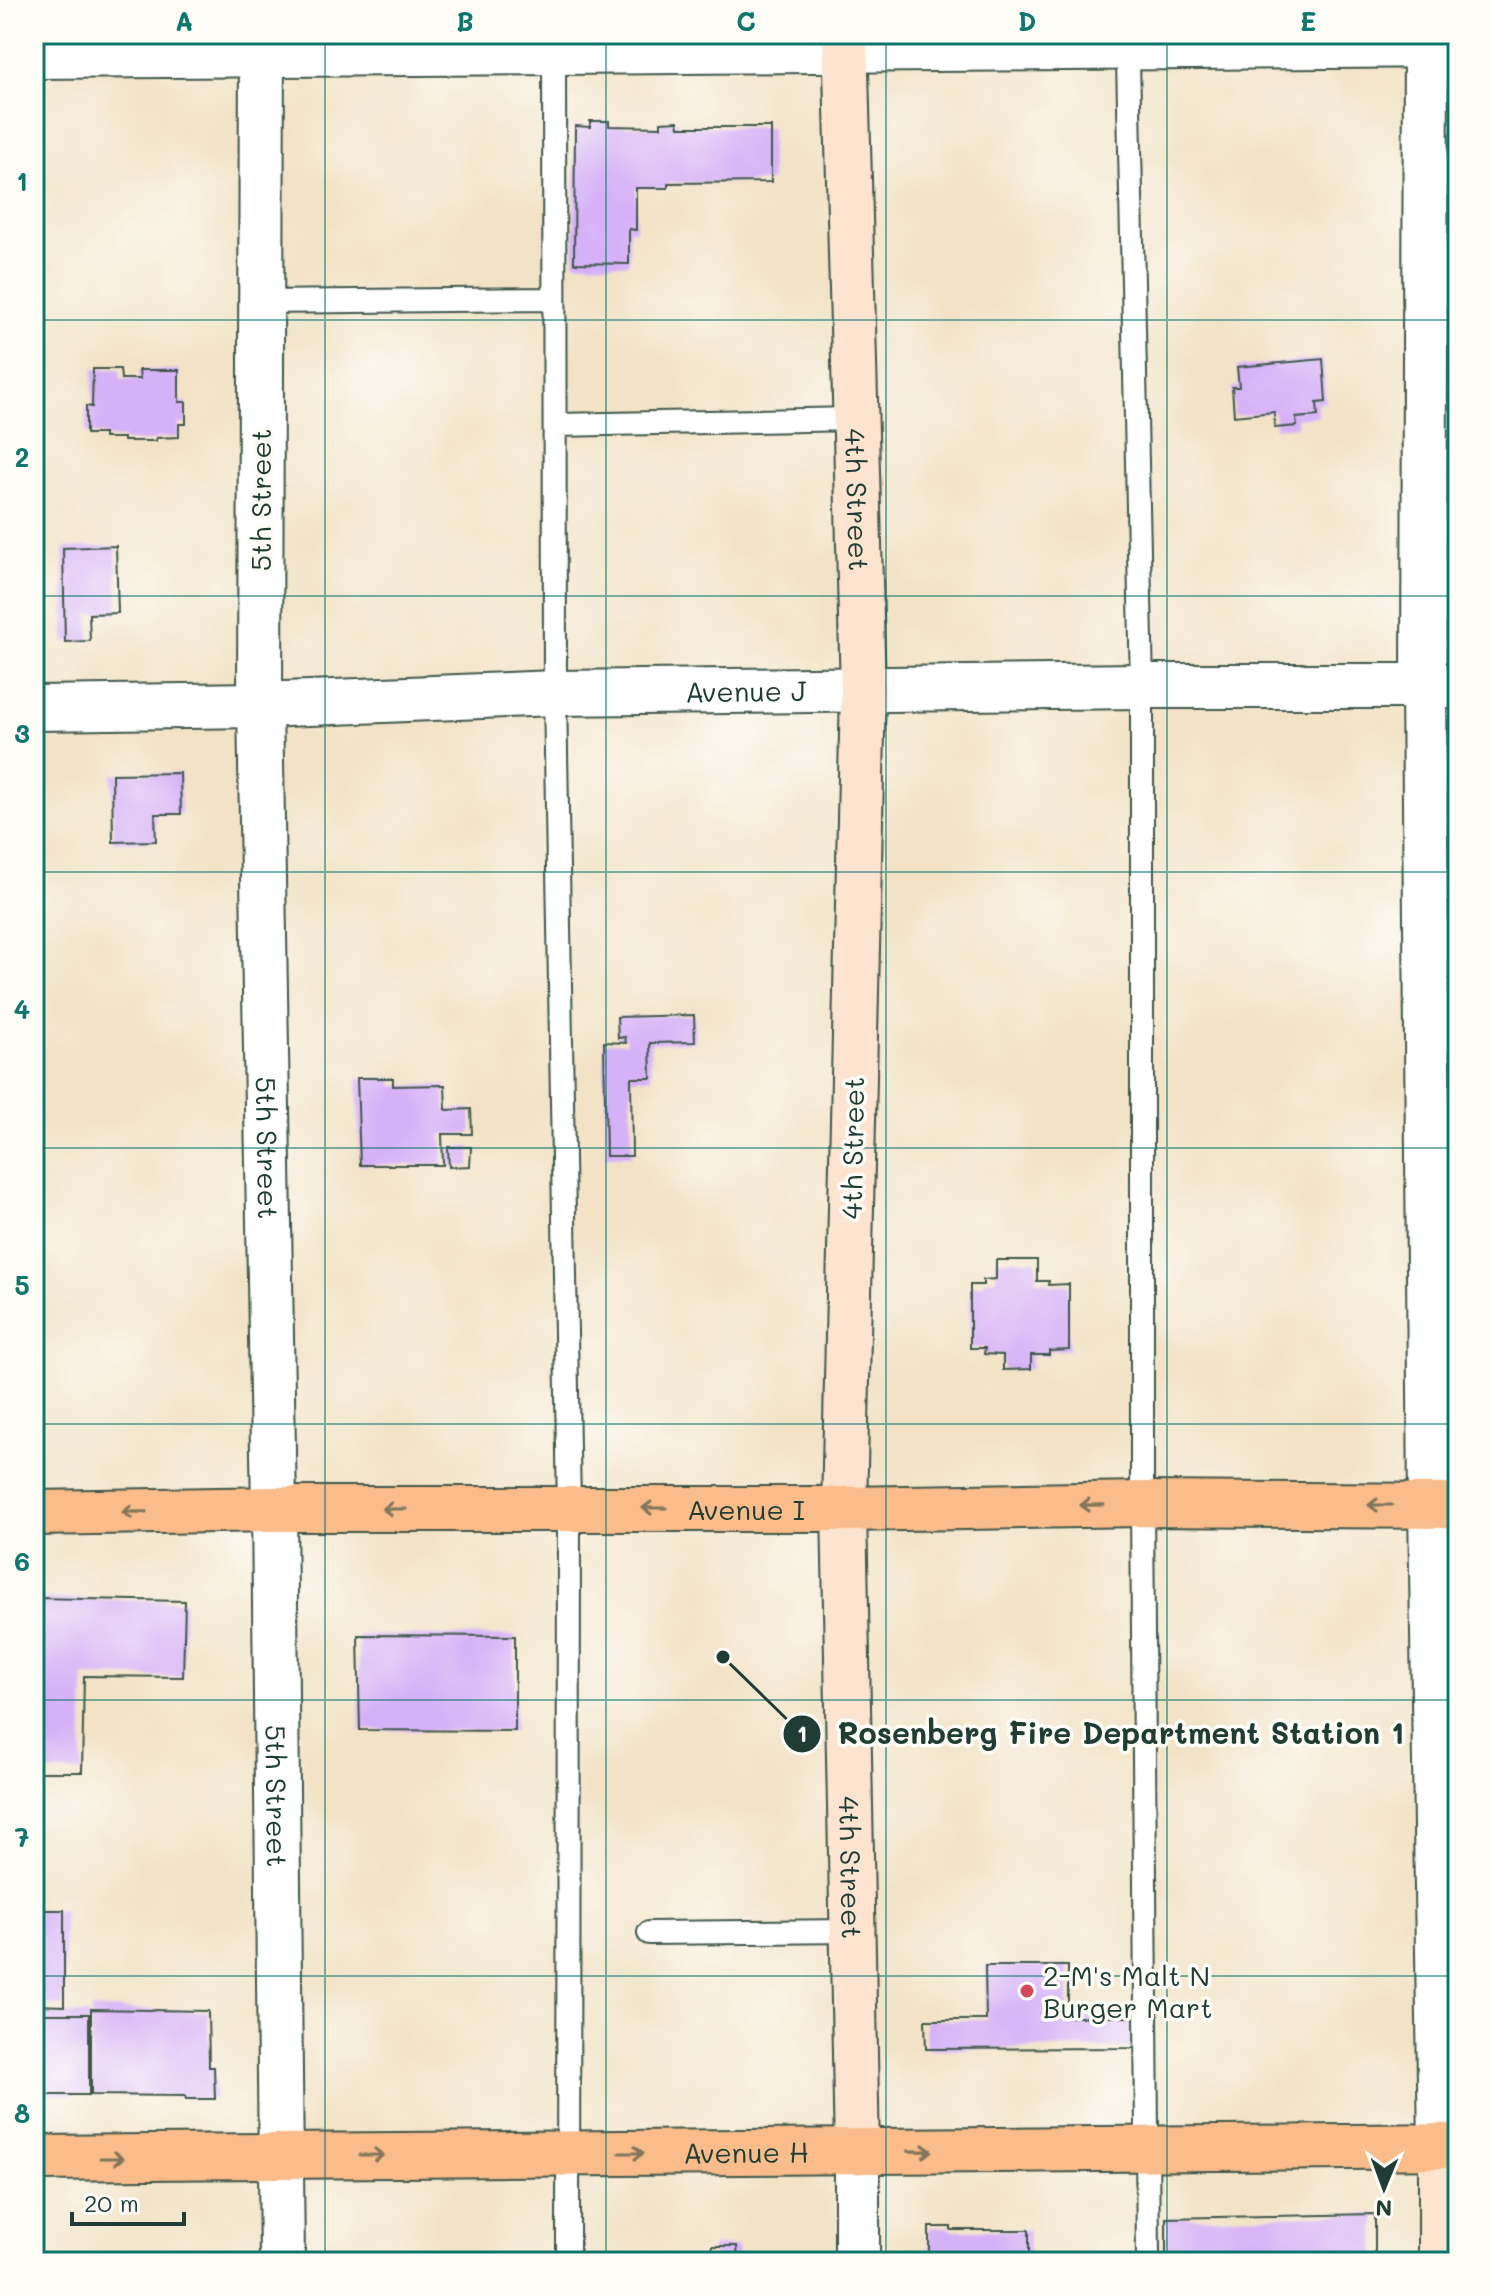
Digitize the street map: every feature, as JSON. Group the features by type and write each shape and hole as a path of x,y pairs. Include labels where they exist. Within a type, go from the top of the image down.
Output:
{"main road":[{"name":"Avenue I","path":"34,1513 274,1509 844,1509 1142,1504 1445,1506"},
{"name":"Avenue H","path":"34,2158 1449,2146"}],"street":[{"name":"4th Street","path":"846,42 863,690 844,1509 857,2262"},
{"path":"34,56 262,44 1437,42 1449,2146 1441,2262"},
{"name":"5th Street","path":"262,44 260,705 274,1509 282,2262"},
{"name":"Avenue J","path":"34,708 260,705 555,693 1441,686"}],"lane":[{"path":"1135,41 1128,60 1142,686 1142,1504 1148,2262"},
{"path":"554,43 555,693 569,1508 568,2262"},
{"path":"261,302 554,299"},
{"path":"555,425 856,419"},
{"path":"649,1933 852,1931"}],"building":[{"path":"590,121 609,121 609,126 661,127 661,122 678,121 679,127 771,127 771,182 668,183 668,188 636,188 636,230 629,229 629,264 574,263 575,126 590,127"},
{"path":"1323,359 1326,402 1317,403 1318,416 1296,418 1297,426 1275,428 1274,412 1234,416 1232,387 1239,387 1237,367"},
{"path":"93,369 120,369 121,379 140,379 139,370 179,370 179,402 186,402 186,424 179,424 179,437 123,441 123,438 104,438 104,434 86,434 86,406 92,407"},
{"path":"116,546 118,613 89,614 90,641 65,642 63,548"},
{"path":"180,773 181,814 155,814 156,841 113,842 112,774"},
{"path":"694,1015 695,1042 650,1043 651,1078 631,1078 632,1156 606,1156 604,1042 626,1043 625,1037 618,1038 617,1017"},
{"path":"357,1078 393,1078 393,1086 445,1085 446,1110 471,1109 472,1134 442,1134 443,1165 360,1165"},
{"path":"448,1147 471,1147 470,1166 449,1167"},
{"path":"996,1260 1037,1260 1037,1281 1049,1281 1048,1285 1069,1284 1069,1350 1031,1355 1031,1369 1003,1370 1003,1355 984,1354 985,1348 970,1348 970,1285 983,1285 983,1280 996,1279"},
{"path":"34,1598 185,1601 183,1677 84,1676 82,1772 34,1772"},
{"path":"358,1635 515,1636 515,1731 360,1730"},
{"path":"34,1910 64,1910 64,2006 34,2005"},
{"name":"2-M's Malt N Burger Mart","path":"985,1966 1068,1966 1068,2017 1136,2017 1136,2048 926,2049 925,2020 986,2020"},
{"path":"91,2009 208,2011 209,2067 214,2067 215,2099 91,2095"},
{"path":"34,2014 89,2014 89,2095 34,2095"},
{"path":"1375,2214 1375,2262 1166,2262 1166,2218"},
{"path":"929,2227 1029,2230 1029,2262 929,2262"},
{"path":"712,2246 737,2246 738,2262 713,2262"}],"place":[{"name":"Rosenberg Fire Department Station 1","path":"723,1657"},
{"name":"2-M's Malt N Burger Mart","path":"1027,1991"}]}
